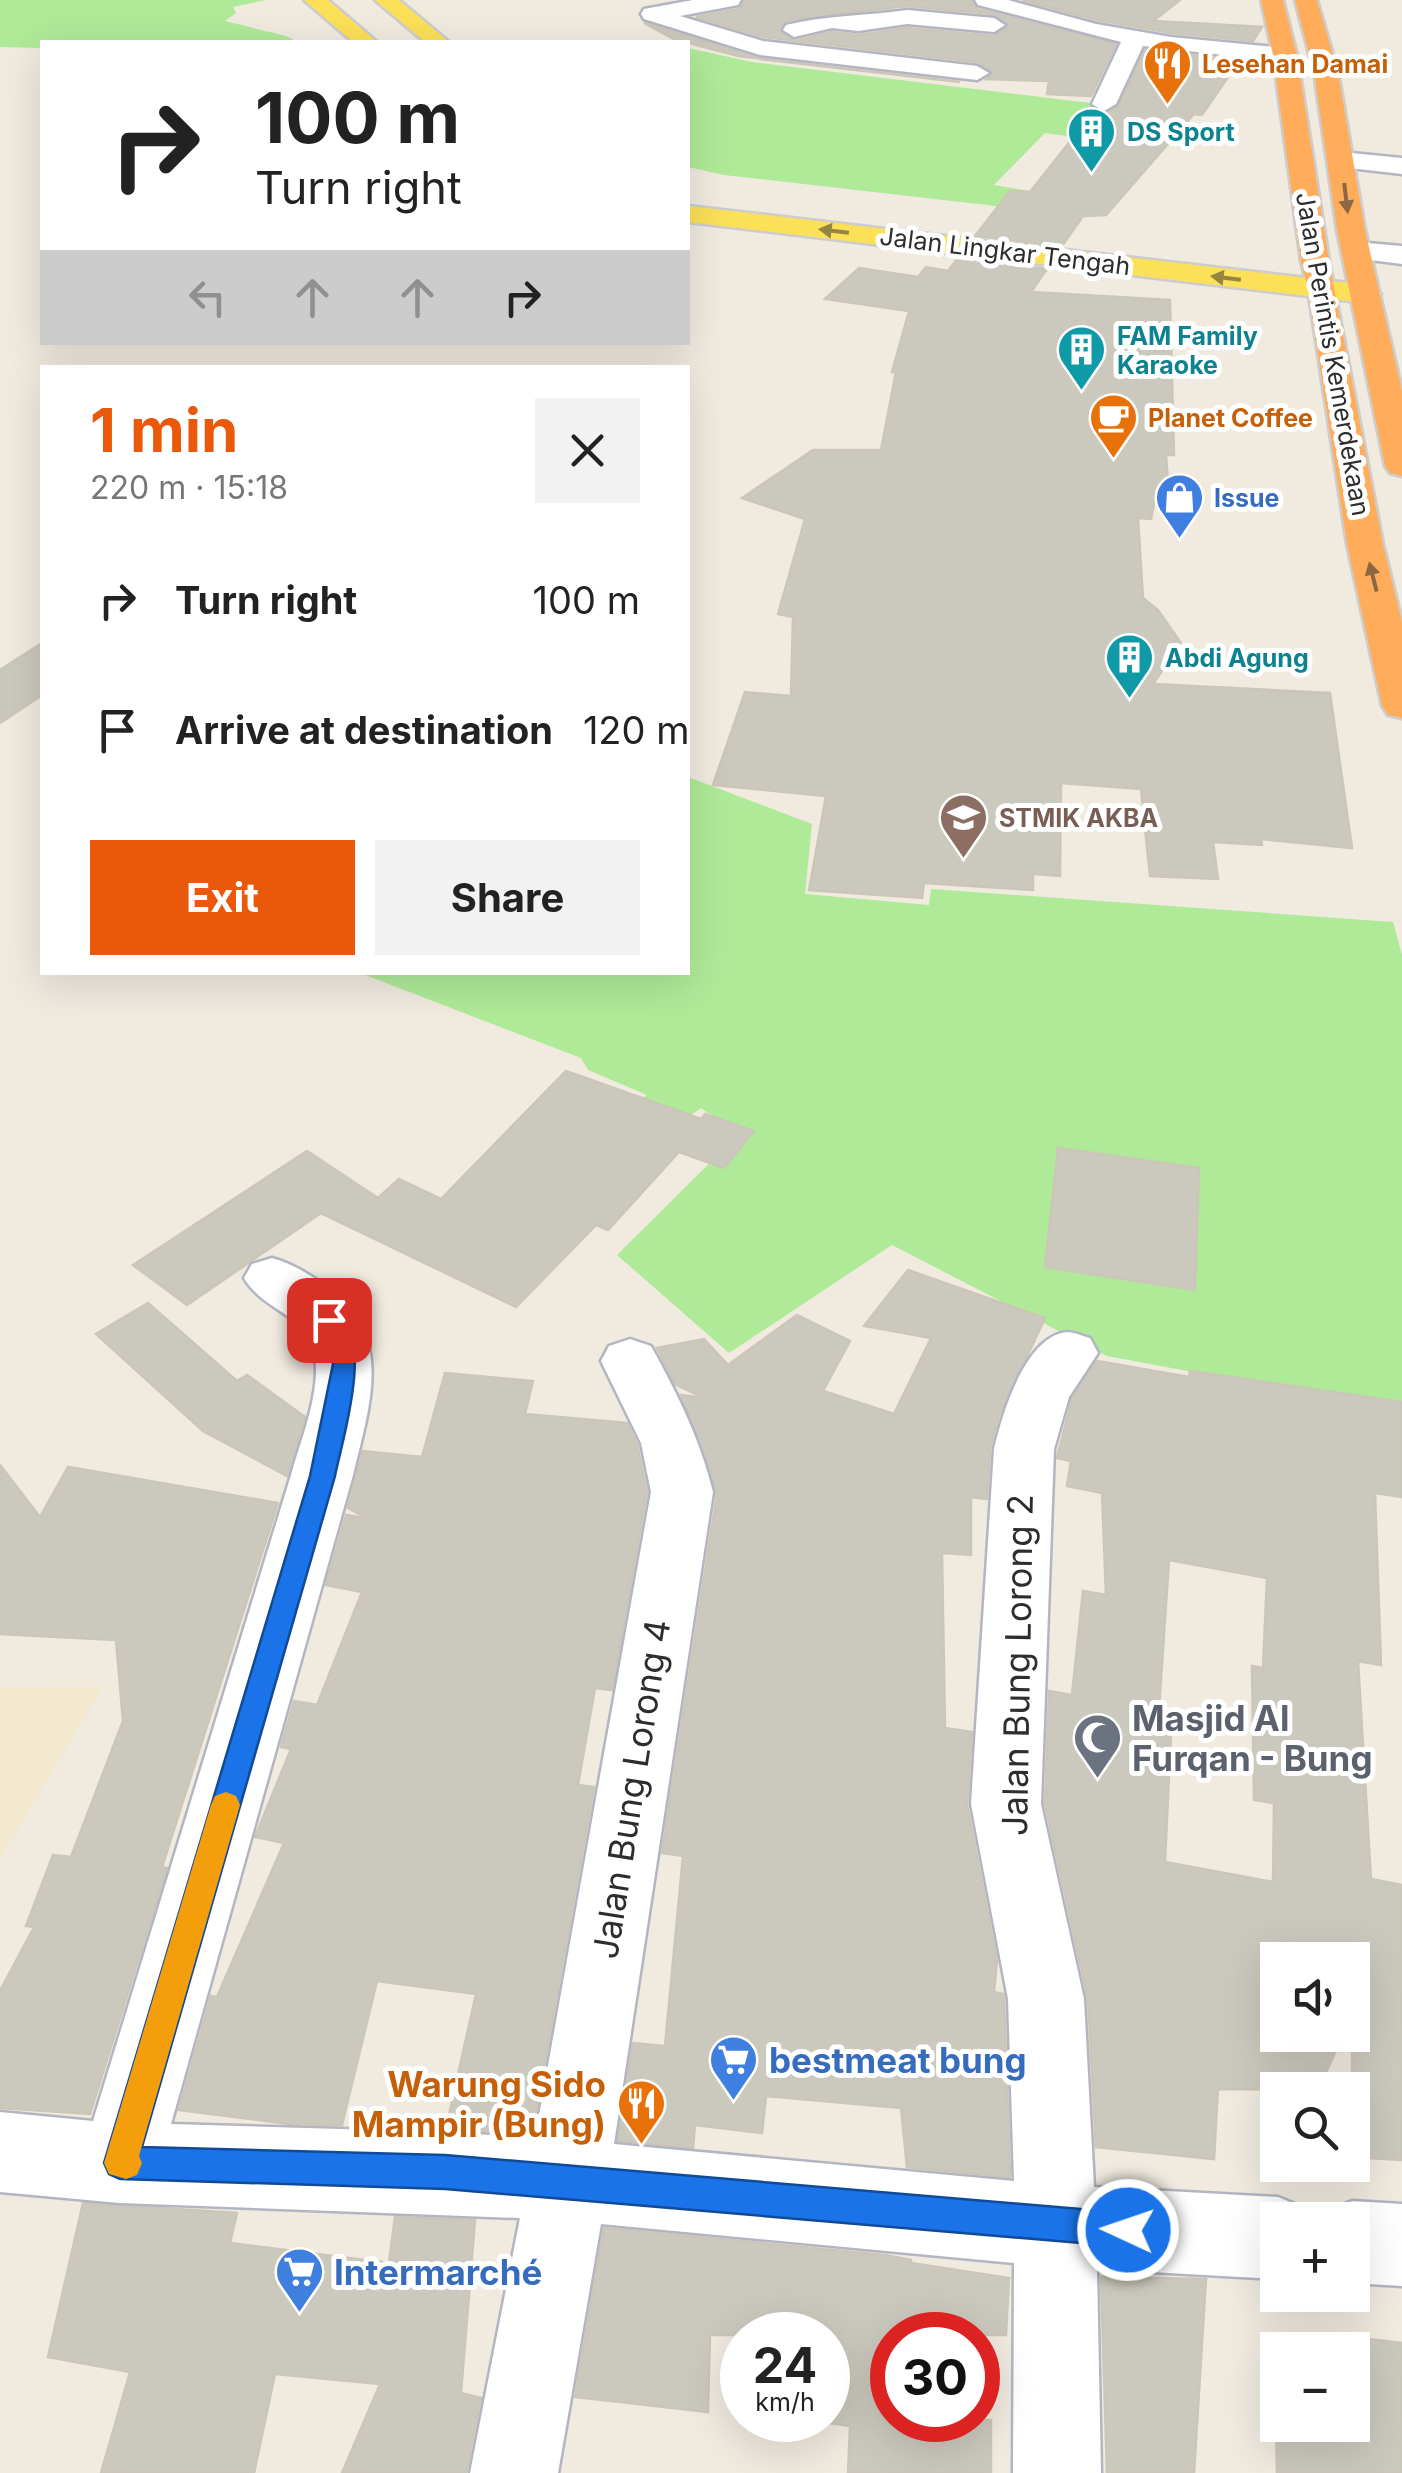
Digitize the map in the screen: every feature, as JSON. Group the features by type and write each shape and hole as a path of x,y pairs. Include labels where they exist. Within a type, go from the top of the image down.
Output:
{"highway":[{"name":"Jalan Perintis Kemerdekaan","path":"1272,0 1285,55 1365,544 1402,706"},
{"name":"Jalan Perintis Kemerdekaan","path":"1306,0 1326,72 1361,271 1402,466"}],"main road":[{"path":"314,0 364,40"},
{"path":"386,0 436,40"},
{"name":"Jalan Lingkar Tengah","path":"690,200 1319,275 1361,271"}],"street":[{"path":"901,0 938,19"},
{"path":"986,0 1029,15 1134,40 1285,55"},
{"path":"976,72 815,55 736,21 652,14 689,28 736,21 787,15 849,20 938,19 994,25 1029,15"},
{"path":"876,60 938,19"},
{"path":"815,55 849,20"},
{"path":"1041,42 1064,24"},
{"path":"939,68 994,25"},
{"path":"1104,104 1134,40"},
{"path":"1341,160 1402,166"},
{"path":"1361,271 1402,256"},
{"path":"120,2163 322,1476 345,1364 339,1333 329,1320 272,1278"},
{"name":"Jalan Bung Lorong 2","path":"1057,2473 1052,2226 1055,2139 1045,1993 1011,1848 1006,1804 1024,1449 1033,1409 1047,1377 1069,1353"},
{"name":"Jalan Bung Lorong 4","path":"514,2473 682,1492 670,1443 630,1361"},
{"path":"0,2152 120,2163 445,2172 563,2204 1260,2237"},
{"path":"1370,2243 1402,2244"}],"shaded area":[{"path":"103,1686 0,1859 0,1687"}],"green space":[{"path":"0,0 266,0 233,7 236,13 225,21 294,40 40,40 40,48 0,47"},
{"path":"690,48 752,62 1148,110 1117,143 1045,133 994,185 1071,198 1058,213 724,175 690,167"},
{"path":"690,778 812,824 805,894 929,905 931,889 1393,922 1402,955 1402,1411 1107,1356 892,1245 729,1353 617,1255 738,1135 701,1108 663,1135 617,1122 647,1095 588,1070 581,1058 365,975 690,975"}],"building":[{"path":"745,0 971,0 977,9 1116,44 1091,96 1047,94 1049,81 986,79 993,72 977,62 796,41 832,32 859,35 907,28 994,36 1009,26 994,14 907,6 785,21 779,31 794,41 764,37 696,17 739,9"},
{"path":"1022,0 1180,0 1153,21 1262,27 1253,41 1172,33 1097,20"},
{"path":"644,23 758,58 738,56 690,43 690,40 674,39"},
{"path":"1145,50 1239,61 1202,115 1194,114 1106,215 1083,216 1062,246 975,236 1010,191 1030,192 1095,110 1106,114 1118,107"},
{"path":"758,58 960,82 760,59"},
{"path":"958,258 1047,269 1031,292 1170,300 1174,455 1166,455 1169,495 1156,494 1151,519 1138,518 1143,598 1158,610 1181,643 1153,684 1330,693 1352,848 1261,839 1262,845 1213,842 1218,879 1150,876 1141,789 1061,783 1060,876 1033,874 1033,890 924,883 922,898 809,890 826,796 713,785 745,692 791,696 793,617 778,614 805,519 742,498 813,450 881,450 896,372 892,372 909,311 825,299 859,268 918,277 926,267 948,271"},
{"path":"40,644 40,696 0,723 0,670"},
{"path":"566,1071 701,1119 705,1114 754,1131 724,1168 679,1152 608,1230 596,1225 516,1307 321,1213 187,1305 133,1265 307,1151 378,1198 399,1179 441,1199"},
{"path":"1058,1148 1199,1168 1195,1290 1045,1267"},
{"path":"908,1270 1045,1318 999,1416 990,1449 987,1499 971,1497 971,1555 942,1553 945,1728 972,1732 967,1805 997,1961 994,1992 1003,1994 1004,1999 1010,2177 907,2167 901,2108 766,2096 762,2133 695,2125 693,2148 618,2141 633,2043 665,2046 683,1856 662,1853 717,1493 681,1395 704,1398 675,1384 657,1348 704,1339 728,1365 797,1315 850,1341 823,1391 894,1414 931,1338 864,1326"},
{"path":"148,1303 237,1381 247,1375 305,1417 287,1476 203,1431 96,1334"},
{"path":"1097,1361 1189,1377 1190,1371 1402,1402 1402,1497 1375,1493 1381,1665 1358,1661 1371,1879 1402,1885 1402,2160 1370,2158 1370,2072 1352,2072 1352,2052 1370,2052 1370,1942 1260,1942 1260,2052 1335,2052 1326,2072 1260,2072 1260,2089 1218,2089 1214,2159 1096,2147 1088,1999 1045,1804 1049,1691 1072,1695 1083,1591 1106,1595 1102,1493 1067,1486 1071,1461 1057,1458 1072,1399","holes":["1169,1560 1267,1578 1263,1668 1252,1666 1254,1800 1274,1803 1273,1882 1165,1862 1172,1711 1159,1709"]},
{"path":"445,1373 533,1381 525,1414 627,1423 637,1444 647,1492 612,1690 595,1688 578,1785 594,1787 532,2134 446,2128 476,1994 377,1981 342,2125 289,2124 179,2110 211,1996 217,1997 284,1843 255,1837 291,1749 281,1747 294,1701 317,1705 362,1592 326,1585 346,1515 366,1518 348,1508 363,1451 422,1457"},
{"path":"0,1465 40,1517 68,1467 278,1503 162,1867 167,1868 90,2114 0,2108 0,1991 34,1927 26,1926 53,1855 71,1857 123,1721 116,1640 0,1634"},
{"path":"83,2203 237,2213 230,2243 389,2263 395,2217 475,2220 461,2393 481,2398 466,2473 342,2473 380,2384 275,2374 254,2473 101,2473 130,2372 48,2357"},
{"path":"604,2228 885,2255 911,2263 1009,2278 1006,2335 1000,2335 1000,2312 870,2312 870,2442 991,2442 991,2473 848,2473 850,2312 720,2312 720,2335 710,2335 708,2412 575,2397"},
{"path":"1101,2277 1206,2279 1194,2473 1107,2473"},
{"path":"1370,2339 1402,2343 1402,2473 1277,2473 1276,2442 1370,2442"}],"slow traffic":[{"path":"126,2163 120,2163 226,1805"}],"place":[{"name":"Lesehan Damai","path":"1167,106"},
{"name":"DS Sport","path":"1092,174"},
{"name":"FAM Family Karaoke","path":"1082,392"},
{"name":"Planet Coffee","path":"1113,460"},
{"name":"Issue","path":"1179,540"},
{"name":"Abdi Agung","path":"1130,700"},
{"name":"STMIK AKBA","path":"964,860"},
{"name":"Masjid Al Furqan - Bung","path":"1097,1780"},
{"name":"bestmeat bung","path":"734,2102"},
{"name":"Warung Sido Mampir (Bung)","path":"641,2146"},
{"name":"Intermarché","path":"299,2314"}],"route":[{"path":"329,1320 339,1333 345,1364 322,1476 120,2163 445,2172 1128,2230"}]}
